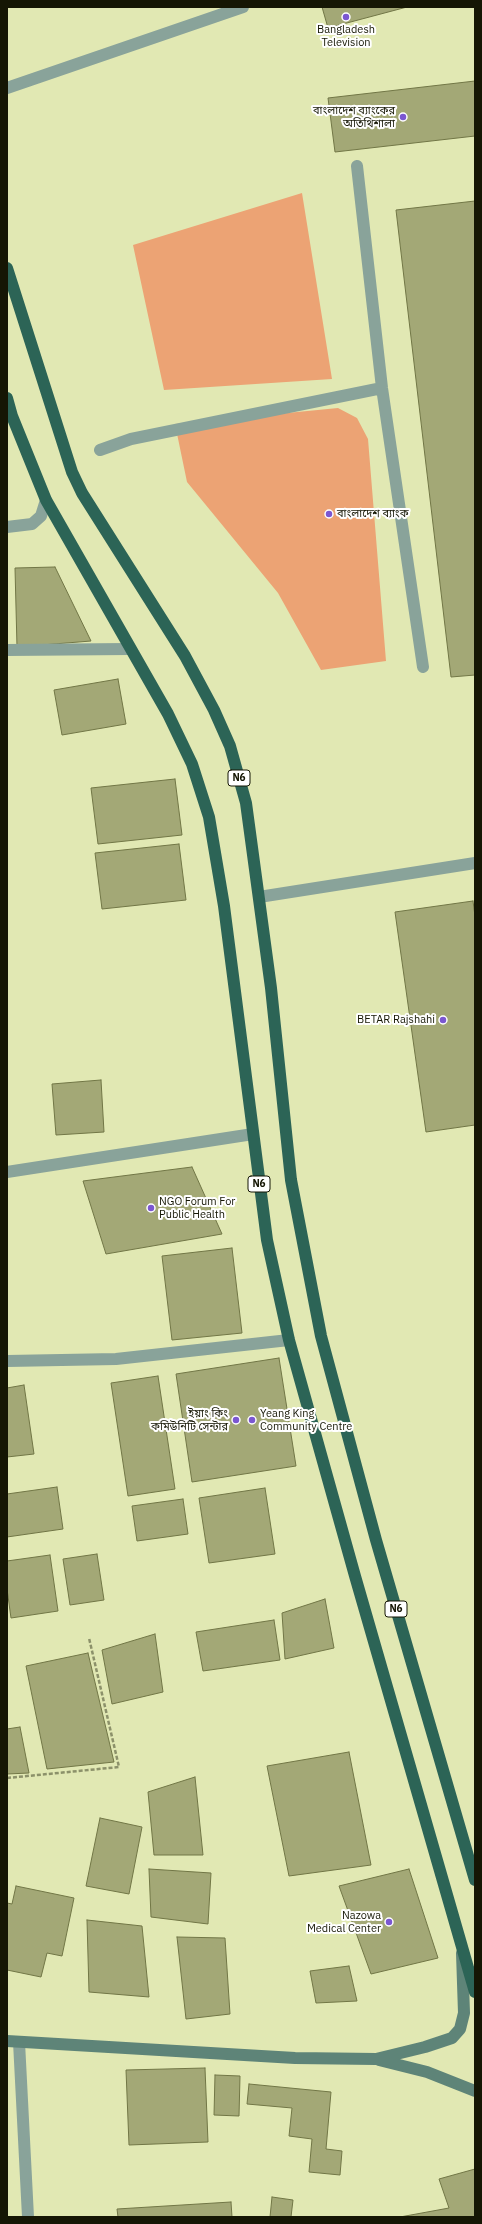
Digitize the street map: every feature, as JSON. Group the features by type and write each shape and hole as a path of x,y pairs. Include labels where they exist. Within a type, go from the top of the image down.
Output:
{"highway":[{"name":"N6","path":"7,268 77,482 185,656 214,710 230,746 246,803 272,988 291,1180 321,1336 376,1540 475,1880"},
{"name":"N6","path":"7,398 12,416 46,500 129,649 168,714 192,764 209,817 224,906 252,1134 267,1240 289,1340 475,1992"}],"main road":[{"path":"376,2059 425,2047 452,2038 460,2028 464,2013 461,1946"},
{"path":"13,2041 295,2058 376,2059 427,2072 475,2091"}],"street":[{"path":"7,88 243,7"},
{"path":"357,166 382,388 423,667"},
{"path":"100,450 131,439 382,388"},
{"path":"7,527 32,524 41,516 46,500"},
{"path":"7,650 129,649"},
{"path":"259,897 475,863"},
{"path":"7,1172 252,1134"},
{"path":"7,1361 116,1359 289,1340"},
{"path":"13,2041 28,2217"}],"path":[{"path":"7,1778 119,1767 89,1638"}],"shaded area":[{"path":"302,193 332,379 164,390 133,245"},
{"path":"338,408 357,418 368,439 386,661 321,670 278,593 187,482 175,424"}],"building":[{"name":"Bangladesh Television","path":"322,7 407,7 328,28"},
{"name":"বাংলাদেশ ব্যাংকের অতিথিশালা","path":"475,81 475,136 335,152 328,98"},
{"path":"475,201 475,675 451,677 396,210"},
{"path":"55,567 91,641 17,647 15,568"},
{"path":"118,679 126,724 62,735 54,690"},
{"path":"175,779 182,835 98,844 91,788"},
{"path":"179,844 186,900 102,909 95,853"},
{"name":"BETAR Rajshahi","path":"473,901 475,916 475,1125 426,1132 395,912"},
{"path":"101,1080 104,1132 56,1135 52,1084"},
{"name":"NGO Forum For Public Health","path":"192,1167 222,1234 106,1254 83,1181"},
{"path":"232,1248 242,1333 172,1340 162,1256"},
{"name":"ইয়াং কিং কমিউনিটি সেন্টার","path":"279,1358 296,1466 192,1482 176,1374"},
{"path":"158,1376 175,1489 128,1496 111,1383"},
{"path":"24,1385 34,1454 7,1457 7,1388"},
{"path":"57,1487 63,1529 7,1537 7,1494"},
{"path":"265,1488 275,1554 209,1563 199,1498"},
{"path":"183,1499 188,1534 137,1541 132,1506"},
{"path":"97,1554 104,1600 70,1605 63,1559"},
{"path":"50,1555 58,1611 11,1618 7,1589 7,1561"},
{"path":"325,1599 334,1648 285,1659 282,1613"},
{"path":"274,1620 280,1660 203,1671 196,1632"},
{"path":"155,1634 163,1692 112,1704 102,1650"},
{"path":"88,1653 114,1762 47,1769 26,1666"},
{"path":"20,1727 29,1773 7,1774 7,1729"},
{"path":"349,1752 371,1865 289,1876 267,1766"},
{"path":"195,1777 203,1855 154,1855 148,1792"},
{"path":"100,1818 142,1827 129,1894 86,1886"},
{"path":"149,1869 211,1873 208,1924 151,1917"},
{"name":"Nazowa Medical Center","path":"409,1869 438,1958 371,1974 339,1886"},
{"path":"16,1886 74,1898 62,1956 47,1953 41,1977 7,1970 7,1903 12,1904"},
{"path":"87,1920 142,1926 149,1997 89,1992"},
{"path":"177,1937 225,1938 230,2014 186,2019"},
{"path":"349,1966 357,2001 316,2003 310,1971"},
{"path":"205,2068 208,2142 129,2145 126,2070"},
{"path":"215,2075 240,2076 239,2116 214,2115"},
{"path":"249,2084 331,2092 326,2149 342,2151 340,2175 309,2172 312,2139 289,2136 292,2108 247,2104"},
{"path":"475,2169 475,2217 400,2217 449,2208 439,2179"},
{"path":"272,2197 293,2200 291,2217 270,2217"},
{"path":"231,2202 232,2217 118,2217 117,2209"}],"place":[{"name":"Bangladesh Television","path":"346,17"},
{"name":"বাংলাদেশ ব্যাংকের অতিথিশালা","path":"403,117"},
{"name":"বাংলাদেশ ব্যাংক","path":"329,514"},
{"name":"BETAR Rajshahi","path":"443,1020"},
{"name":"NGO Forum For Public Health","path":"151,1208"},
{"name":"ইয়াং কিং কমিউনিটি সেন্টার","path":"236,1420"},
{"name":"Yeang King Community Centre","path":"252,1420"},
{"name":"Nazowa Medical Center","path":"389,1922"}]}
